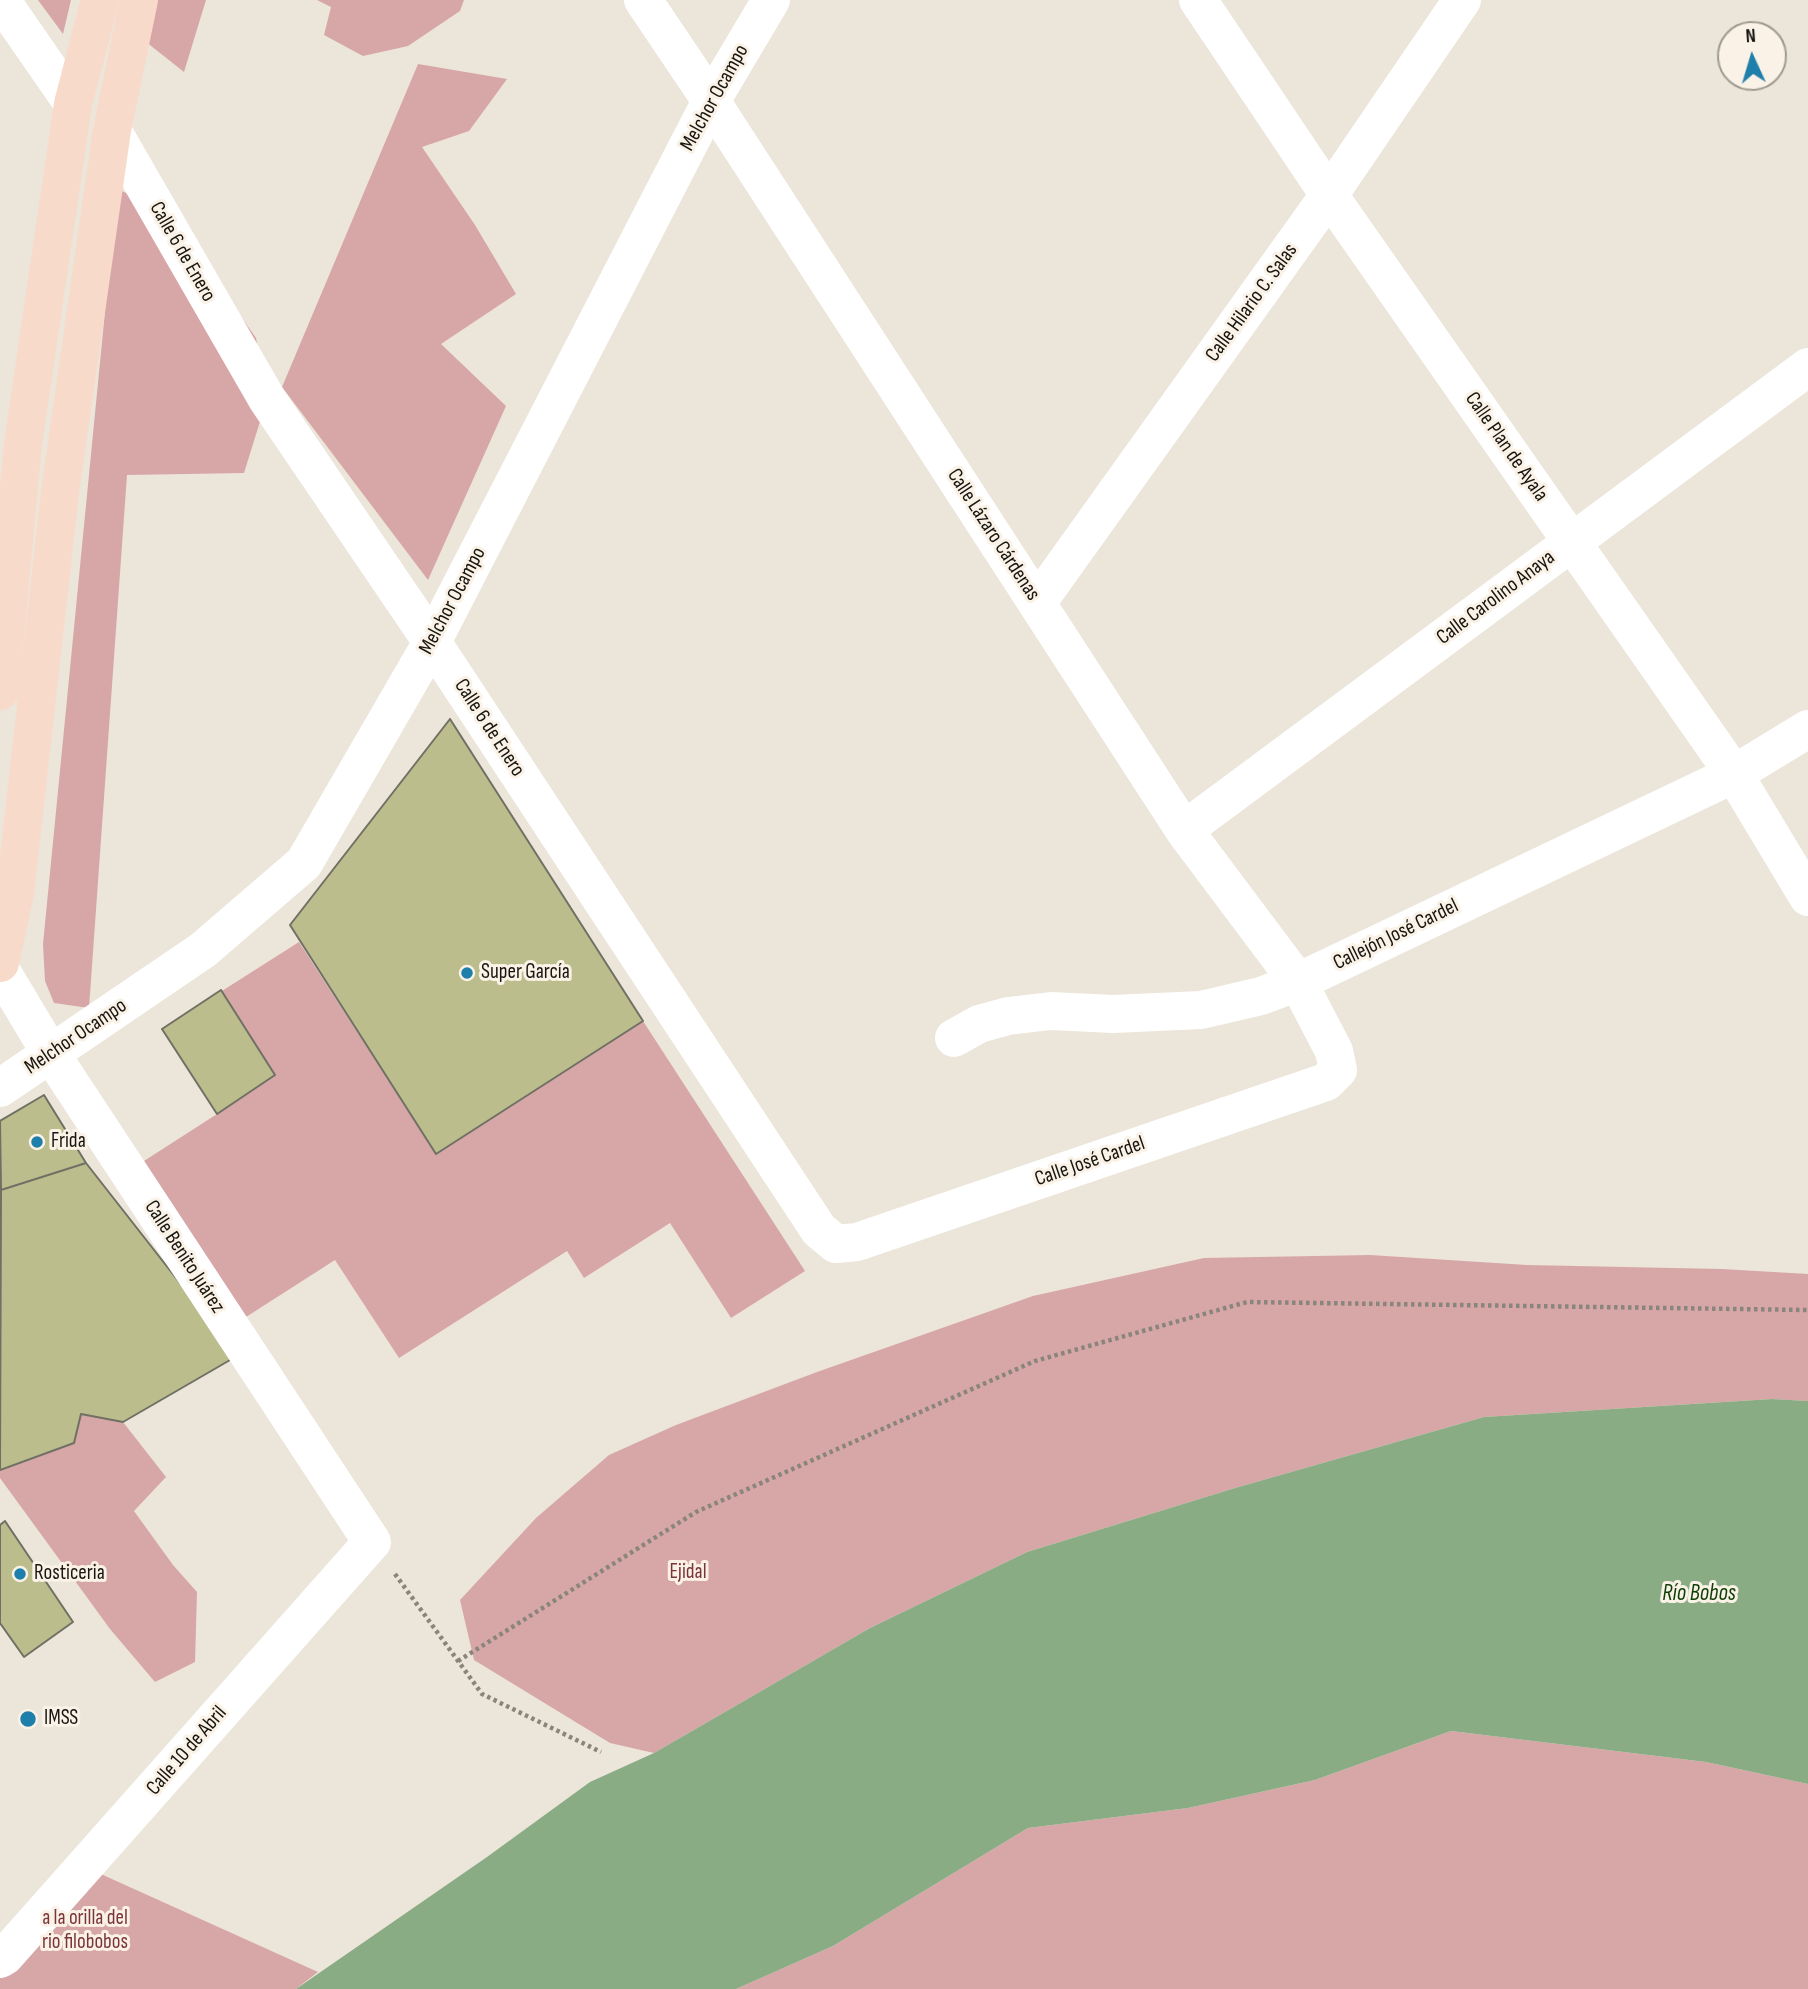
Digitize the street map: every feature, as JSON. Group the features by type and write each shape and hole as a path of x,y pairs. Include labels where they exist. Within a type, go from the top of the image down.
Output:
{"main road":[{"path":"0,691 11,451 73,104 100,0"},
{"path":"0,963 15,893 69,426 113,130 139,0"}],"street":[{"path":"1,0 73,104"},
{"name":"Calle Lázaro Cárdenas","path":"643,0 1184,830 1298,982 1334,1051 1338,1070"},
{"name":"Melchor Ocampo","path":"0,1088 203,950 303,863 432,642 711,101 771,0"},
{"name":"Calle Plan de Ayala","path":"1198,0 1329,195 1734,774 1808,897"},
{"name":"Calle Hilario C. Salas","path":"1037,603 1329,195 1462,0"},
{"name":"Calle 6 de Enero","path":"113,130 267,399 432,642 819,1230 836,1244"},
{"name":"Calle Carolino Anaya","path":"1184,830 1808,367"},
{"path":"11,451 69,426"},
{"name":"Callejón José Cardel","path":"954,1038 979,1024 1008,1016 1051,1011 1113,1014 1201,1010 1261,996 1298,982 1734,774 1808,729"},
{"name":"Calle Benito Juárez","path":"0,969 51,1054 372,1542"},
{"name":"Calle José Cardel","path":"836,1244 858,1242 1326,1082 1338,1070"},
{"name":"Calle 10 de Abril","path":"0,1959 372,1542"}],"path":[{"path":"458,1661 696,1512 1035,1361 1247,1302 1808,1310"},
{"path":"372,1542 482,1694 601,1752"}],"green space":[{"path":"38,0 71,0 63,34"},
{"path":"144,0 206,0 184,72 136,34"},
{"path":"317,0 464,0 460,11 408,46 363,56 324,35 331,7"},
{"path":"418,64 507,79 469,131 422,147 475,225 516,294 441,344 506,406 428,580 282,387"},
{"path":"117,189 166,210 256,338 267,399 244,473 127,475 89,1008 54,1003 45,981 43,944"},
{"path":"299,942 436,1154 643,1021 805,1271 731,1318 670,1223 584,1278 567,1251 399,1358 335,1260 246,1317 144,1161 217,1114 162,1029"},
{"name":"Ejidal","path":"1370,1255 1527,1265 1722,1269 1808,1274 1808,1401 1772,1399 1484,1417 1235,1488 1027,1552 870,1628 654,1753 610,1743 474,1660 460,1600 536,1518 609,1455 676,1425 817,1372 1033,1296 1204,1258"},
{"path":"81,1414 123,1422 166,1477 134,1511 173,1565 197,1592 195,1662 155,1682 110,1629 0,1478 0,1470 74,1443"},
{"path":"1451,1731 1706,1762 1808,1784 1808,1989 736,1989 833,1946 1028,1828 1188,1808 1315,1780"},
{"name":"a la orilla del rio filobobos","path":"72,1861 318,1972 296,1989 0,1989 0,1934"}],"water":[{"name":"Río Bobos","path":"1772,1399 1808,1401 1808,1784 1706,1762 1451,1731 1315,1780 1188,1808 1028,1828 833,1946 736,1989 296,1989 590,1782 654,1753 870,1628 1027,1552 1235,1488 1484,1417"}],"building":[{"name":"Super García","path":"450,719 643,1021 436,1154 290,925"},
{"path":"221,990 275,1075 217,1114 162,1029"},
{"name":"Frida","path":"44,1095 86,1163 1,1190 0,1121"},
{"path":"86,1163 237,1356 123,1422 81,1414 74,1443 0,1470 1,1190"},
{"name":"Rosticeria","path":"5,1521 73,1622 24,1657 0,1623 0,1525"}],"place":[{"name":"Super García","path":"467,973"},
{"name":"Frida","path":"37,1142"},
{"name":"Rosticeria","path":"20,1574"},
{"name":"IMSS","path":"28,1719"}]}
